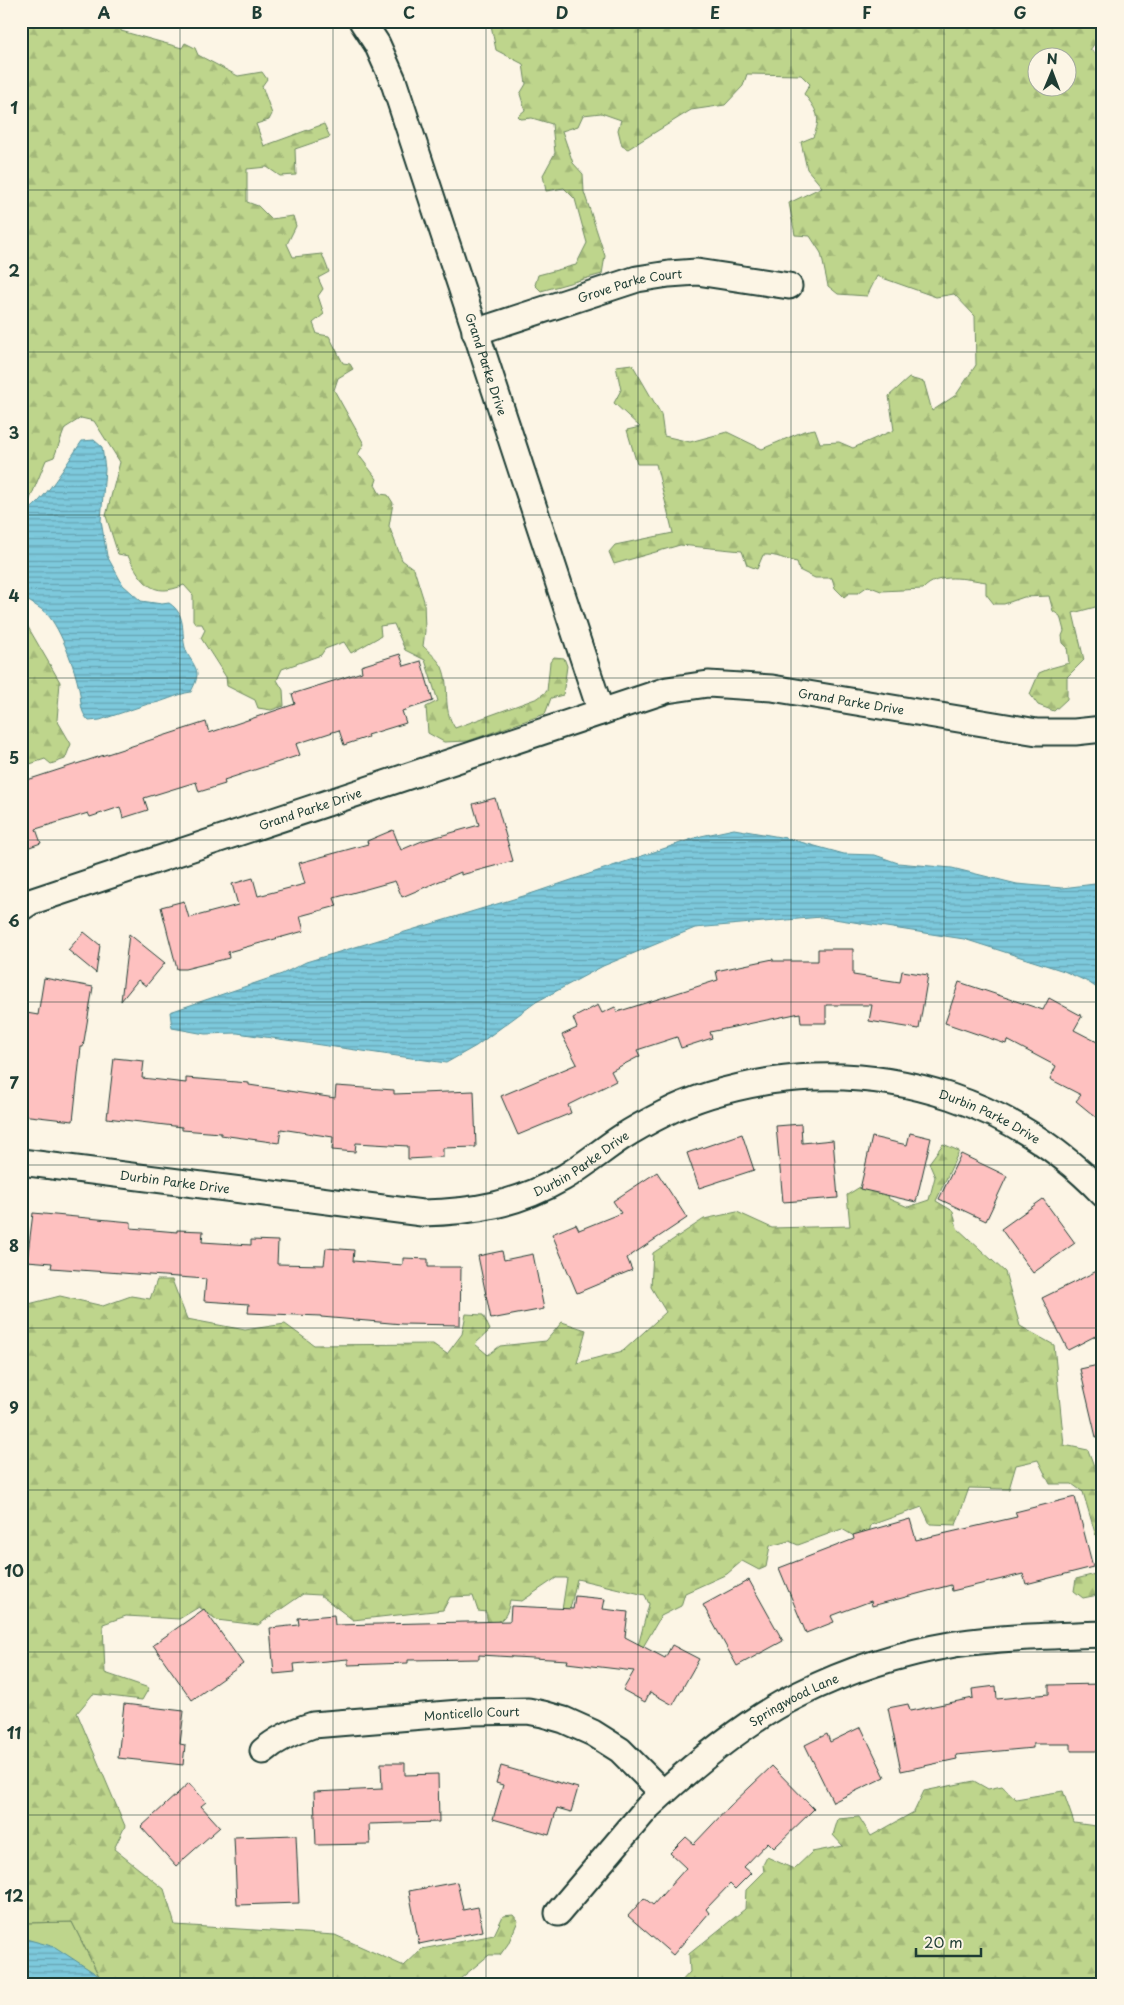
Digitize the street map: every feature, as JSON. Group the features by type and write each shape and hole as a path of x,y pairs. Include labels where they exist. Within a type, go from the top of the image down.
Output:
{"street":[{"name":"Grand Parke Drive","path":"362,21 378,44 392,80 601,712"},
{"name":"Grove Parke Court","path":"475,332 637,279 669,274 697,272 789,286"},
{"name":"Grand Parke Drive","path":"21,908 30,902 667,690 708,684 772,688 1037,732 1075,732 1103,729"},
{"name":"Durbin Parke Drive","path":"21,1162 422,1213 457,1213 496,1206 534,1194 565,1177 623,1136 667,1112 713,1094 752,1084 796,1078 841,1076 894,1082 938,1092 971,1104 1016,1125 1053,1149 1103,1194"},
{"name":"Springwood Lane","path":"558,1913 648,1807 663,1793 709,1754 760,1718 799,1694 842,1676 898,1657 954,1644 997,1639 1103,1634"},
{"name":"Monticello Court","path":"263,1751 293,1731 313,1724 472,1712 528,1711 564,1720 593,1733 620,1750 663,1793"}],"green space":[{"path":"21,21 83,21 97,28 101,21 119,21 121,23 121,31 182,48 185,43 195,48 198,55 238,76 262,72 267,79 262,86 272,114 269,120 256,124 264,146 324,124 330,137 295,149 296,175 280,176 267,167 247,169 247,202 258,206 271,219 293,216 296,226 287,244 293,257 322,254 329,272 318,278 323,289 318,296 324,314 313,323 317,334 329,336 343,363 350,364 353,369 338,378 334,390 364,444 358,454 377,479 375,485 380,494 388,495 393,503 389,526 402,560 414,569 424,601 425,631 423,646 436,658 442,667 446,682 448,713 455,728 538,698 547,691 550,662 554,657 564,658 567,666 563,695 551,698 545,714 468,741 444,742 428,733 426,707 438,701 425,660 405,650 394,624 380,626 381,636 351,653 344,642 325,649 321,655 282,669 277,680 283,690 284,706 271,710 258,708 255,700 227,686 226,677 201,638 205,630 202,624 196,624 193,620 193,595 184,585 164,590 149,586 138,573 128,556 118,554 106,516 120,462 94,421 81,418 65,428 54,457 46,460 28,504 21,506"},
{"path":"493,21 1103,21 1103,32 1090,50 1103,59 1100,87 1103,90 1103,605 1073,613 1084,660 1067,677 1067,699 1054,711 1038,705 1030,694 1039,673 1069,663 1067,647 1063,643 1062,636 1064,631 1060,616 1053,611 1049,596 1024,597 1004,604 994,604 986,594 986,582 953,578 936,580 923,589 881,591 868,586 858,593 849,593 844,597 835,588 832,578 815,578 799,570 797,562 776,556 763,555 757,569 747,565 742,551 680,545 614,564 609,552 615,545 673,533 656,464 637,464 627,430 640,427 614,403 621,390 616,366 632,364 661,414 664,436 690,442 727,432 762,449 804,431 815,429 820,443 839,442 853,448 894,430 889,396 909,378 924,382 932,411 956,395 976,365 975,316 954,294 936,297 877,276 867,296 838,294 828,286 821,253 810,236 795,235 789,203 822,187 807,169 801,142 813,137 818,119 815,110 804,94 810,84 801,75 747,74 743,86 725,105 691,110 628,149 622,146 618,130 621,120 601,113 583,115 578,126 562,131 573,163 583,174 584,192 605,256 602,274 541,291 535,285 538,275 576,265 587,243 575,199 564,188 546,191 543,175 555,153 552,124 532,118 521,119 518,116 525,110 520,94 526,84 523,64 496,50 491,25"},
{"path":"21,615 60,682 57,720 71,744 65,759 51,764 45,759 21,767"},
{"path":"943,1144 959,1151 936,1201 953,1211 957,1228 1005,1272 1020,1326 1054,1345 1064,1445 1088,1450 1103,1490 1103,1560 1083,1492 1072,1484 1050,1484 1038,1460 1016,1465 1009,1489 969,1488 956,1525 930,1524 922,1507 871,1525 869,1532 854,1536 842,1529 798,1545 789,1541 770,1546 766,1567 759,1570 742,1561 727,1574 685,1593 681,1606 661,1616 643,1647 638,1646 649,1604 645,1595 577,1579 561,1648 557,1642 567,1578 556,1578 522,1601 510,1600 504,1617 488,1626 486,1612 478,1611 473,1596 450,1597 443,1610 353,1620 320,1595 303,1594 258,1625 217,1620 199,1607 179,1619 126,1616 103,1624 105,1673 149,1688 142,1700 93,1694 77,1713 125,1826 114,1849 164,1889 175,1925 335,1935 404,1966 422,1949 494,1935 503,1916 513,1915 518,1921 508,1944 500,1955 489,1955 454,1984 103,1984 72,1922 21,1923 21,1306 60,1296 103,1306 131,1296 150,1299 157,1280 172,1280 187,1319 245,1330 285,1324 314,1345 433,1344 447,1354 462,1334 466,1314 483,1315 490,1330 475,1344 488,1355 500,1346 546,1341 562,1322 586,1330 577,1363 623,1351 666,1312 651,1287 653,1253 704,1219 737,1212 772,1228 850,1226 847,1195 860,1187 888,1195 889,1199 908,1207 929,1200 935,1177 929,1163"},
{"path":"1103,1572 1103,1594 1083,1598 1074,1591 1076,1579"},
{"path":"974,1781 988,1789 1002,1786 1016,1799 1063,1791 1074,1823 1103,1827 1103,1984 679,1984 690,1972 689,1954 745,1909 746,1890 764,1872 763,1865 767,1857 794,1869 812,1852 843,1846 833,1835 838,1819 859,1817 871,1836 914,1812 924,1791"},
{"path":"72,1922 103,1984 21,1984 21,1923"}],"water":[{"path":"94,440 102,447 105,469 101,521 107,556 123,585 141,601 169,603 175,608 181,620 187,653 197,673 191,692 100,720 89,721 82,710 74,671 57,629 47,614 21,596 21,516 30,510 47,492 82,441"},
{"path":"734,829 786,838 844,854 875,855 898,863 952,868 1017,884 1062,888 1103,883 1103,992 1088,982 1064,971 964,939 821,917 695,928 603,966 536,1002 476,1046 446,1063 237,1033 205,1034 172,1028 170,1012 282,974 306,962 530,894 701,836"},
{"path":"26,1939 55,1947 99,1976 103,1984 28,1984 21,1974 21,1942"}],"building":[{"path":"400,654 404,666 421,661 433,701 402,711 406,723 367,735 368,737 344,745 339,730 296,744 300,755 224,780 225,784 199,792 196,782 144,798 148,810 123,818 120,807 90,817 88,813 36,829 41,843 21,850 21,782 206,722 209,733 295,704 292,694 362,672 361,666"},
{"path":"495,798 513,861 461,875 461,872 402,897 395,881 334,898 337,906 300,916 304,931 228,952 229,958 185,969 177,969 161,907 184,901 189,918 238,905 232,884 253,878 258,896 305,884 299,863 368,844 367,841 393,830 401,850 422,841 479,825 473,804"},
{"path":"84,932 100,945 96,973 68,950"},
{"path":"129,934 165,963 146,986 138,980 121,1001"},
{"path":"818,949 853,949 853,975 900,982 902,971 928,975 919,1029 869,1021 872,1005 826,1005 826,1023 801,1023 800,1013 710,1032 712,1038 681,1048 677,1037 637,1050 640,1056 611,1071 616,1081 568,1105 571,1113 518,1135 501,1096 577,1064 562,1035 577,1028 573,1018 598,1005 602,1013 615,1007 617,1012 718,980 716,971 773,959 773,961 818,961"},
{"path":"44,978 93,987 83,1047 81,1047 73,1121 21,1115 21,1012 38,1015"},
{"path":"959,982 1043,1010 1049,998 1082,1016 1074,1030 1103,1045 1103,1123 1076,1101 1081,1095 1050,1079 1056,1066 1007,1040 1006,1044 945,1023"},
{"path":"114,1058 144,1061 142,1078 186,1083 186,1078 249,1083 249,1085 335,1098 336,1086 394,1090 394,1094 474,1091 476,1147 443,1148 443,1157 408,1159 408,1146 356,1143 355,1152 332,1150 333,1137 281,1129 279,1143 221,1135 221,1133 182,1130 182,1127 107,1118"},
{"path":"801,1124 802,1143 833,1140 838,1198 783,1202 776,1126"},
{"path":"910,1133 931,1138 916,1202 860,1189 872,1137 907,1145"},
{"path":"742,1134 754,1170 699,1188 687,1153"},
{"path":"961,1154 1007,1176 986,1221 939,1199"},
{"path":"657,1172 687,1218 627,1258 632,1270 577,1293 552,1234 576,1224 579,1230 621,1213 613,1201"},
{"path":"1043,1199 1075,1243 1033,1273 1001,1229"},
{"path":"33,1213 131,1222 131,1228 177,1232 177,1230 203,1231 202,1242 251,1245 251,1240 278,1241 277,1264 324,1265 326,1248 354,1250 353,1261 403,1265 403,1258 428,1259 428,1267 461,1267 460,1325 402,1324 321,1316 248,1313 249,1304 204,1301 206,1279 51,1268 52,1263 27,1261"},
{"path":"502,1251 504,1260 533,1254 544,1309 491,1319 478,1256"},
{"path":"1103,1268 1103,1332 1068,1350 1042,1298"},
{"path":"1103,1364 1103,1436 1096,1437 1080,1369"},
{"path":"1075,1497 1093,1567 1026,1584 1023,1574 952,1591 951,1585 872,1606 871,1601 831,1616 834,1622 806,1633 779,1568 854,1539 853,1535 910,1519 916,1540 1017,1517 1015,1512"},
{"path":"749,1580 783,1641 737,1666 703,1605"},
{"path":"575,1596 605,1599 603,1609 628,1612 625,1637 665,1658 672,1645 699,1659 673,1705 650,1692 645,1702 623,1690 634,1671 567,1663 568,1660 479,1655 479,1659 408,1660 408,1663 348,1665 348,1659 294,1664 295,1672 274,1674 270,1628 299,1625 298,1618 334,1615 335,1625 510,1621 511,1606 573,1609"},
{"path":"204,1609 243,1664 192,1700 153,1645"},
{"path":"1103,1684 1103,1751 1071,1751 1071,1744 1033,1744 1033,1748 956,1755 957,1759 901,1771 888,1708 908,1704 910,1711 973,1698 972,1689 996,1686 997,1699 1049,1694 1049,1685"},
{"path":"124,1704 184,1711 180,1744 185,1745 183,1765 118,1758"},
{"path":"861,1727 885,1777 833,1802 805,1745 827,1734 830,1742"},
{"path":"381,1763 405,1763 405,1775 438,1774 439,1822 369,1824 370,1844 316,1845 314,1792 382,1789"},
{"path":"501,1766 578,1788 571,1812 557,1808 549,1835 493,1819 503,1785 496,1783"},
{"path":"772,1766 814,1809 774,1848 768,1842 744,1867 751,1873 735,1889 730,1884 706,1909 709,1913 673,1955 628,1916 644,1898 653,1905 686,1868 670,1853 686,1837 694,1844"},
{"path":"189,1783 206,1802 201,1806 220,1827 176,1866 141,1827"},
{"path":"296,1835 299,1903 237,1905 234,1837"},
{"path":"457,1882 463,1910 478,1907 483,1931 419,1944 409,1891"}]}
